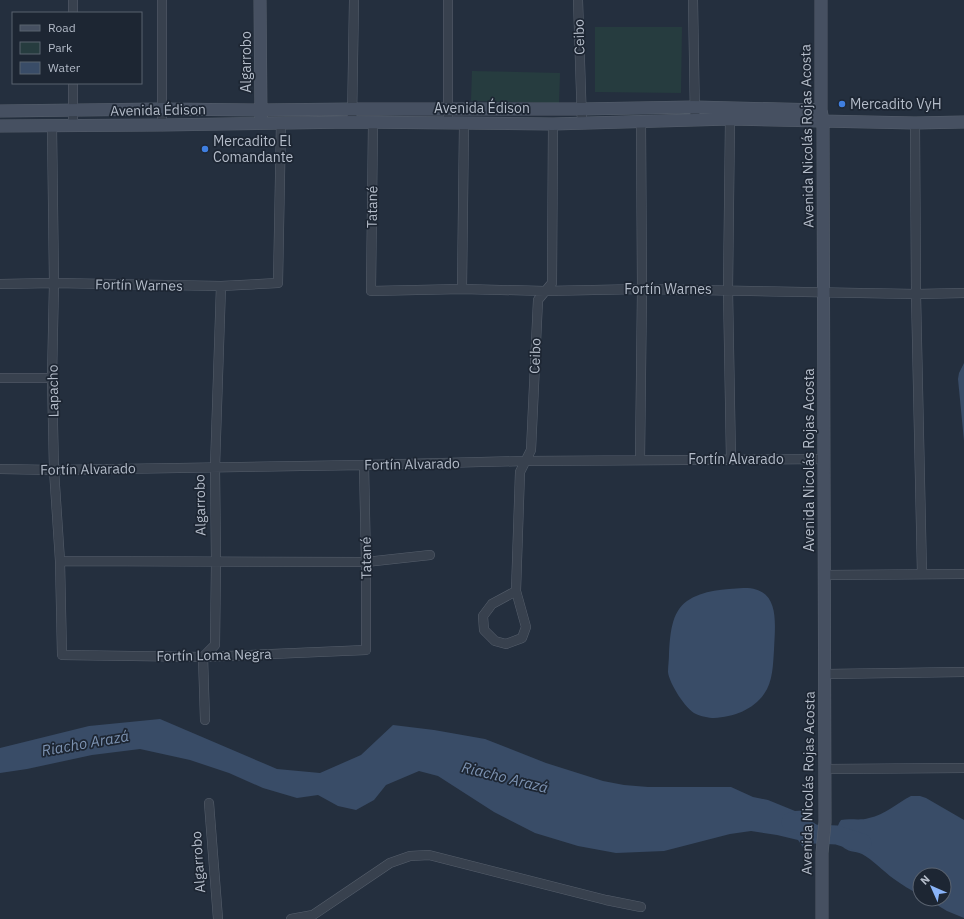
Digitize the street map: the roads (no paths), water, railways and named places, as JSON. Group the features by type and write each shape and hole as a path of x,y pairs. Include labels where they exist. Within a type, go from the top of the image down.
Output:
{"main road":[{"name":"Algarrobo","path":"260,0 261,123"},
{"name":"Avenida Nicolás Rojas Acosta","path":"821,0 824,292 825,674 825,822 822,853 822,919"},
{"name":"Avenida Édison","path":"0,111 73,109 581,109 822,115 915,123 964,122"},
{"name":"Avenida Édison","path":"0,126 352,122 553,124 641,121 694,113 730,119 822,115"}],"street":[{"path":"73,0 73,12"},
{"path":"162,0 162,125"},
{"path":"352,122 354,0"},
{"path":"448,0 448,123"},
{"name":"Ceibo","path":"578,0 582,123"},
{"path":"693,0 694,113"},
{"path":"73,84 73,126"},
{"path":"730,119 728,290 731,460"},
{"path":"640,460 642,289 641,121"},
{"name":"Fortín Warnes","path":"0,284 54,283 221,286 278,283 281,123"},
{"name":"Tatané","path":"371,291 373,123"},
{"path":"915,123 916,294 922,574"},
{"path":"462,289 464,124"},
{"name":"Ceibo","path":"516,591 492,604 483,616 484,630 495,641 506,644 522,638 526,627 516,591 520,472 524,461 531,450 538,300 552,282 553,124"},
{"name":"Lapacho","path":"52,126 54,283 52,378 54,470 60,561 62,655"},
{"name":"Algarrobo","path":"203,657 214,645 216,562 215,467 221,286"},
{"name":"Fortín Warnes","path":"371,291 462,289 545,291 642,289 916,294 964,293"},
{"path":"0,378 52,378"},
{"name":"Fortín Alvarado","path":"0,469 54,470 524,461 824,459"},
{"name":"Tatané","path":"364,465 366,650"},
{"path":"60,561 366,562 430,555"},
{"path":"824,575 964,574"},
{"name":"Fortín Loma Negra","path":"62,655 203,657 366,650"},
{"path":"203,657 205,720"},
{"path":"825,674 964,672"},
{"path":"825,769 964,768"},
{"name":"Algarrobo","path":"209,803 218,919"},
{"path":"291,919 312,915 390,863 410,856 429,855 606,900 641,907"}],"water":[{"path":"964,363 964,441 958,379"},
{"path":"743,588 755,589 764,593 770,600 773,608 775,618 774,650 772,673 769,684 759,700 742,712 714,718 698,715 683,702 669,677 668,670 672,625 678,611 693,597 707,592"},
{"path":"160,719 277,769 320,773 361,755 393,725 434,730 485,739 546,763 603,781 648,787 731,787 753,797 768,800 795,811 811,810 813,836 812,846 805,850 798,840 751,831 730,834 664,851 616,853 578,846 535,833 494,812 438,776 419,771 386,785 374,800 356,810 338,806 318,795 297,798 263,788 229,773 190,760 140,749 92,755 27,769 0,773 0,748 89,726"},
{"path":"911,796 920,796 964,820 964,918 940,907 952,907 952,867 912,867 912,890 890,876 866,856 842,846 838,840 837,833 841,820 866,819 886,812"}],"waterway":[{"name":"Riacho Arazá","path":"791,822 796,823 814,834 837,835 862,843"}],"place":[{"name":"Mercadito VyH","path":"842,104"},
{"name":"Mercadito El Comandante","path":"205,149"}]}
